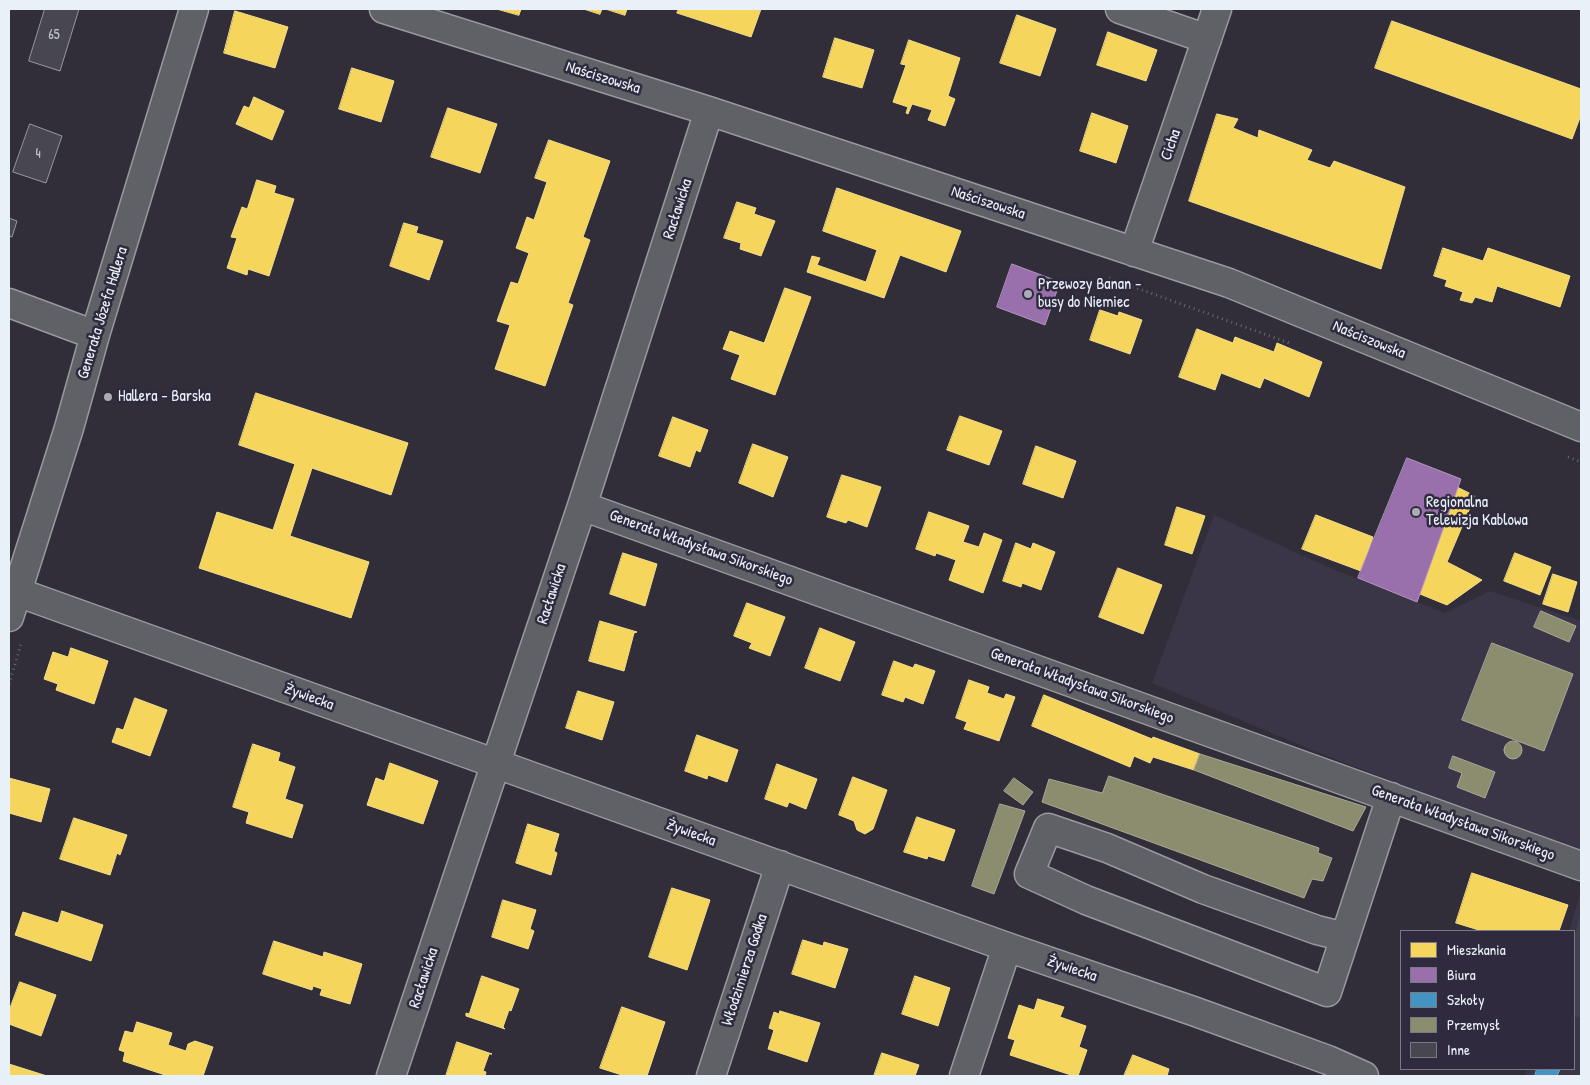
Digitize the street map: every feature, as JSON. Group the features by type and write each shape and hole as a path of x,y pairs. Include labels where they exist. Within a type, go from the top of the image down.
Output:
{"street":[{"name":"Generała Józefa Hallera","path":"13,605 69,428 95,335 194,9"},
{"name":"Naściszowska","path":"384,9 709,111 1230,283 1581,427"},
{"path":"1120,9 1207,39"},
{"name":"Cicha","path":"1134,252 1217,9"},
{"name":"Racławicka","path":"391,1076 582,506 709,111"},
{"path":"9,303 95,335"},
{"name":"Generała Władysława Sikorskiego","path":"582,506 1581,866"},
{"name":"Żywiecka","path":"13,605 496,764 1007,947 1324,1068 1364,1076"},
{"path":"1345,937 1317,930 1203,889 1108,848 1048,828 1029,874 1086,900 1327,992 1391,797"},
{"name":"Włodzimierza Godka","path":"711,1076 780,865"},
{"path":"964,1076 1007,947"}],"path":[{"path":"1103,275 1297,346"},
{"path":"1565,456 1581,462"}],"shaded area":[{"path":"1214,515 1330,568 1445,613 1490,591 1581,621 1581,854 1324,755 1152,683"},
{"path":"1581,891 1581,1076 1525,1076 1527,1070 1575,1070 1575,930 1569,930"},
{"path":"1581,910 1581,1018 1575,1016 1575,936"}],"building: Mieszkania":[{"path":"497,9 521,9 519,15"},
{"path":"584,9 602,9 600,14"},
{"path":"606,9 627,9 625,15"},
{"path":"679,9 761,9 751,37 677,13"},
{"path":"235,11 288,27 275,68 224,53"},
{"path":"1017,15 1056,29 1040,76 1000,63"},
{"path":"1392,21 1581,89 1581,115 1572,139 1375,68"},
{"path":"1108,32 1157,50 1146,81 1097,65"},
{"path":"835,38 874,50 862,88 823,77"},
{"path":"909,40 960,58 948,96 955,99 945,126 928,120 932,110 912,104 908,114 906,113 908,107 893,102 906,65 901,64"},
{"path":"352,68 394,81 381,122 339,109"},
{"path":"254,97 284,111 272,140 236,124 244,106 249,108"},
{"path":"448,108 497,124 480,173 431,157"},
{"path":"1092,113 1128,126 1116,163 1080,151"},
{"path":"1217,114 1238,119 1233,128 1258,138 1259,130 1312,150 1307,160 1330,168 1334,161 1405,187 1381,269 1189,201"},
{"path":"549,140 610,161 583,237 590,240 568,303 573,305 545,386 495,369 510,325 497,321 511,282 518,284 529,253 516,248 527,217 534,220 547,182 535,178"},
{"path":"257,180 276,186 274,193 294,199 269,276 248,269 247,275 227,268 237,238 231,237 242,207 247,209"},
{"path":"837,188 961,231 946,272 900,255 884,298 807,272 812,256 820,258 817,265 866,282 877,250 823,231"},
{"path":"737,202 756,208 754,214 775,221 761,256 740,249 741,243 724,238"},
{"path":"404,223 418,227 416,233 443,241 429,280 390,266"},
{"path":"1443,248 1483,261 1488,248 1570,276 1560,307 1497,286 1492,302 1475,297 1472,303 1460,300 1463,292 1445,286 1447,280 1434,276"},
{"path":"785,288 811,297 775,395 731,379 740,355 723,349 730,331 764,343"},
{"path":"1100,310 1118,316 1119,312 1142,320 1130,354 1090,340"},
{"path":"1197,329 1233,343 1235,337 1274,352 1277,343 1322,362 1309,397 1264,378 1260,388 1221,373 1215,390 1179,377"},
{"path":"256,393 408,443 391,495 312,468 290,536 369,562 351,618 199,568 217,512 273,530 295,464 239,445"},
{"path":"960,416 1002,431 989,465 947,450"},
{"path":"673,417 708,430 700,452 696,450 690,467 659,456"},
{"path":"753,444 788,457 773,497 739,483"},
{"path":"1036,446 1076,461 1063,498 1023,484"},
{"path":"842,475 881,487 867,527 848,520 846,523 827,517"},
{"path":"1457,487 1475,496 1447,562 1482,580 1447,605 1420,594"},
{"path":"1177,507 1205,516 1192,554 1165,545"},
{"path":"929,512 969,526 963,542 979,547 984,533 1002,540 983,593 949,580 956,560 936,553 935,556 916,549"},
{"path":"1316,515 1373,537 1361,571 1302,549"},
{"path":"1016,543 1031,549 1033,543 1055,552 1041,590 1022,583 1021,587 1003,581"},
{"path":"623,553 657,564 645,606 610,594"},
{"path":"1515,553 1551,567 1540,595 1504,581"},
{"path":"1118,568 1162,585 1143,634 1099,617"},
{"path":"1553,574 1577,582 1568,612 1543,604"},
{"path":"747,603 785,617 770,656 749,648 752,643 734,636"},
{"path":"600,621 637,632 634,633 624,671 589,661"},
{"path":"820,628 855,642 840,681 805,668"},
{"path":"71,648 108,661 94,704 56,690 58,684 44,679 53,652 68,657"},
{"path":"894,661 913,668 915,664 935,671 923,704 905,697 903,702 882,695"},
{"path":"969,680 989,687 987,693 1004,699 1006,694 1015,697 999,741 964,729 967,722 956,718"},
{"path":"578,691 614,702 602,740 566,728"},
{"path":"1044,695 1152,739 1153,737 1200,754 1194,770 1153,757 1150,763 1134,756 1130,767 1032,726"},
{"path":"135,698 167,710 150,756 112,742 117,728 123,730"},
{"path":"697,735 738,750 727,782 708,775 707,779 685,771"},
{"path":"253,744 280,753 278,761 295,767 285,799 303,805 292,838 246,823 249,812 233,807"},
{"path":"390,763 438,781 423,824 367,805 376,778 384,781"},
{"path":"777,764 817,779 806,809 789,802 787,807 765,799"},
{"path":"853,777 887,790 873,829 865,834 857,830 854,821 839,815"},
{"path":"9,778 50,789 41,822 9,813"},
{"path":"917,817 955,830 944,861 928,856 927,859 904,852"},
{"path":"74,818 127,835 120,855 117,853 110,875 60,859"},
{"path":"528,824 559,834 554,851 557,853 551,875 516,863"},
{"path":"1472,873 1568,905 1559,930 1479,930 1456,923"},
{"path":"672,888 710,900 687,970 649,957"},
{"path":"503,900 536,910 530,929 534,931 528,949 492,937"},
{"path":"62,911 103,925 91,961 15,935 23,912 58,923"},
{"path":"803,940 823,946 824,942 848,949 835,988 792,974"},
{"path":"274,941 323,957 324,952 362,964 350,1004 320,995 322,989 313,986 312,990 263,974"},
{"path":"482,976 519,989 503,1027 505,1029 466,1016 466,1013 469,1014"},
{"path":"915,976 950,988 938,1026 902,1014"},
{"path":"20,982 56,995 41,1036 9,1024 9,1011"},
{"path":"1038,999 1064,1007 1060,1017 1086,1026 1079,1047 1087,1050 1078,1076 1010,1055 1015,1040 1008,1038 1019,1005 1034,1010"},
{"path":"622,1007 665,1022 647,1076 625,1076 600,1068"},
{"path":"780,1011 820,1023 807,1062 768,1049 774,1030 769,1028 774,1012 779,1014"},
{"path":"137,1022 172,1033 168,1045 186,1051 188,1044 195,1041 213,1047 203,1076 168,1076 123,1061 125,1052 119,1050 125,1031 133,1033"},
{"path":"457,1042 492,1054 489,1054 483,1071 486,1072 485,1076 446,1076"},
{"path":"882,1053 919,1065 915,1076 874,1076"},
{"path":"1133,1055 1169,1069 1167,1076 1124,1076"},
{"path":"9,1064 47,1076 9,1076"}],"building: Biura":[{"name":"Przewozy Banan - busy do Niemiec","path":"1012,264 1060,282 1045,325 997,307"},
{"name":"Regionalna Telewizja Kablowa","path":"1407,458 1461,479 1417,602 1358,578"}],"building: Szkoły":[{"path":"1537,1070 1560,1070 1557,1076 1535,1076"}],"building: Przemysł":[{"path":"1541,611 1576,626 1569,642 1534,627"},
{"path":"1492,643 1573,674 1544,751 1462,720"},
{"path":"1513,741 1519,744 1522,750 1519,756 1513,759 1507,756 1504,750 1507,744"},
{"path":"1200,754 1366,807 1353,831 1194,770"},
{"path":"1453,756 1495,772 1485,798 1457,787 1462,773 1449,768"},
{"path":"1109,776 1319,848 1318,853 1332,858 1323,881 1312,879 1304,898 1042,802 1049,779 1102,793"},
{"path":"1014,778 1033,792 1023,805 1004,791"},
{"path":"1000,804 1025,811 994,894 972,886"}],"building: Inne":[{"path":"45,9 79,9 60,71 29,61"},
{"path":"30,124 62,136 46,183 13,172"},
{"path":"9,218 17,221 12,237 9,236"}],"place":[{"name":"Przewozy Banan - busy do Niemiec","path":"1028,294"},
{"name":"Hallera - Barska","path":"108,397"},
{"name":"Regionalna Telewizja Kablowa","path":"1416,512"}]}
